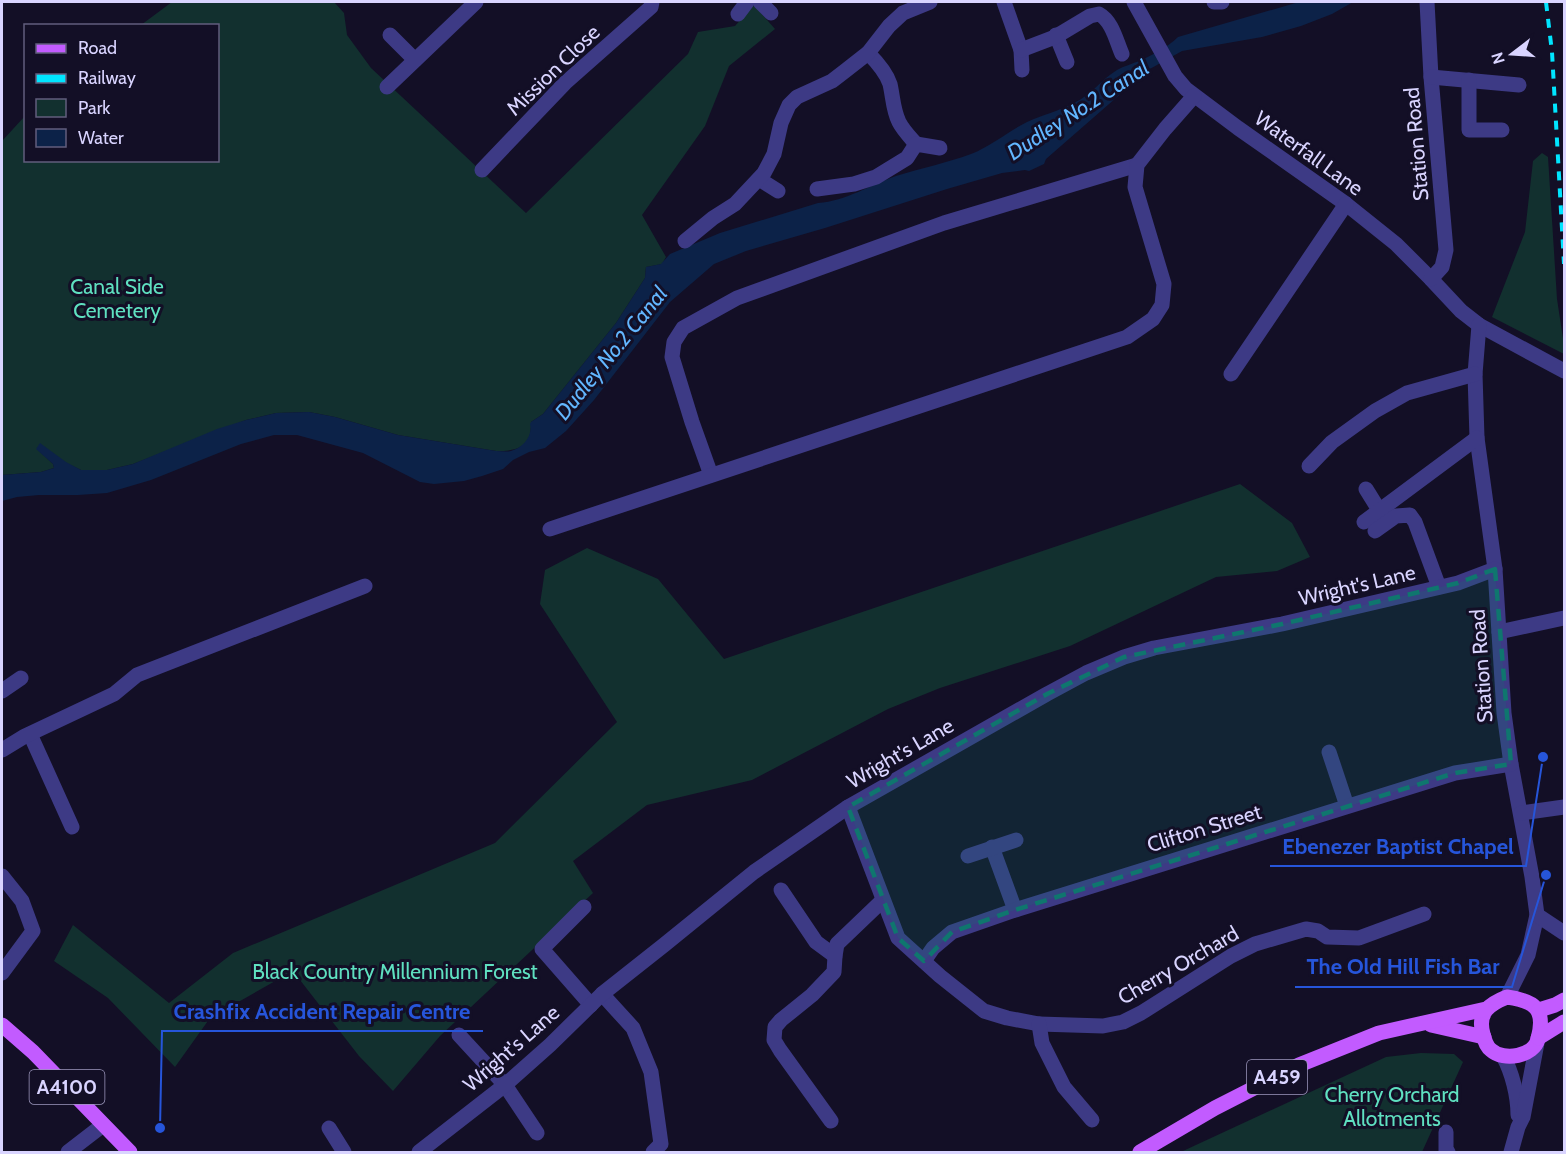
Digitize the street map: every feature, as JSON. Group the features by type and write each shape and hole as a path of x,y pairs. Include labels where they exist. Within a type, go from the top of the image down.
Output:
{"main road":[{"name":"A459","path":"1140,1152 1215,1108 1299,1065 1379,1033 1486,1010 1494,1002 1507,997"},
{"path":"1507,997 1529,1002 1539,1010 1541,1025 1538,1040"},
{"path":"1539,1010 1564,1000"},
{"path":"1486,1010 1480,1024 1484,1037 1491,1050 1503,1056 1520,1055 1531,1050 1538,1040 1564,1022"},
{"name":"A459","path":"1424,1024 1484,1037"},
{"name":"A4100","path":"2,1025 33,1052 130,1152"}],"street":[{"path":"387,87 476,2"},
{"name":"Mission Close","path":"482,170 565,83 651,7 652,2"},
{"path":"685,241 713,218 735,204 764,173 774,154 781,123 789,105 797,97 832,81 868,53 903,13 930,2"},
{"path":"1004,2 1021,50 1022,70"},
{"name":"Waterfall Lane","path":"1134,2 1175,76 1194,96 1346,204 1396,244 1461,311 1479,325 1564,370"},
{"path":"1214,2 1222,2"},
{"name":"Station Road","path":"1427,2 1446,250 1442,267 1431,279"},
{"path":"1021,50 1056,35 1090,16 1099,14 1105,17 1122,54"},
{"path":"390,35 415,60"},
{"path":"1056,35 1067,62"},
{"path":"868,53 878,63 889,82 899,122 905,132 916,144 940,148"},
{"path":"1431,77 1519,85"},
{"path":"1469,80 1468,130 1502,130"},
{"path":"550,529 1127,337 1153,319 1162,305 1164,284 1135,187 1137,165 1194,96"},
{"path":"817,189 855,184 876,177 907,158 916,144"},
{"path":"711,475 688,412 672,357 674,342 683,328 737,298 944,223 1137,165"},
{"path":"759,179 778,191"},
{"path":"1231,374 1346,204"},
{"name":"Station Road","path":"1479,325 1475,374 1477,438 1495,569 1504,714 1537,915 1528,956 1507,997"},
{"path":"1309,466 1332,442 1399,397 1475,374"},
{"path":"1439,587 1415,522 1410,515 1396,516 1369,526 1379,510 1477,438"},
{"path":"1366,489 1379,510"},
{"name":"Wright's Lane","path":"419,1152 505,1085 596,1000 754,872 848,807 1047,694 1086,673 1124,657 1154,648 1282,624 1458,583 1495,569"},
{"path":"2,750 114,694 137,675 364,586"},
{"path":"1499,632 1564,618"},
{"path":"2,690 21,678"},
{"path":"30,734 72,827"},
{"path":"1329,752 1347,806"},
{"name":"Clifton Street","path":"924,962 933,948 952,932 1015,910 1455,773 1511,764"},
{"name":"Cherry Orchard","path":"848,807 898,938 984,1011 1039,1024 1103,1026 1123,1022 1231,956 1255,944 1306,928 1318,931 1327,937 1359,938 1424,914"},
{"path":"1521,813 1564,807"},
{"path":"968,856 1016,840"},
{"path":"992,847 1015,910"},
{"path":"2,876 22,901 33,931 2,974"},
{"path":"781,890 816,942 835,956"},
{"path":"831,1121 774,1041 775,1027 812,996 834,972 837,944 883,900"},
{"path":"584,907 542,949 596,1000 633,1028 651,1072 661,1144 653,1152"},
{"path":"1537,915 1564,933"},
{"path":"1039,1024 1042,1044 1064,1087 1092,1120"},
{"path":"459,1035 505,1085 537,1132"},
{"path":"1511,1152 1523,1117 1538,1040"},
{"path":"1503,1056 1507,1063 1518,1106 1518,1127"},
{"path":"68,1152 103,1125"},
{"path":"329,1128 344,1152"},
{"path":"1446,1132 1446,1151 1448,1152"}],"highlighted area":[{"path":"1495,569 1511,764 1455,773 1015,910 952,932 924,961 898,938 848,807 1047,694 1124,657 1282,624 1458,583"}],"green space":[{"name":"Canal Side Cemetery","path":"172,2 334,2 344,13 347,35 371,68 526,213 688,54 698,32 735,26 754,5 775,29 729,66 705,126 642,215 666,257 662,264 646,267 645,278 616,323 543,414 531,422 529,437 522,446 511,450 496,451 398,435 309,412 276,413 246,420 133,464 107,470 81,470 37,449 53,464 54,468 41,472 2,475 2,141 24,117 24,162 219,162 219,24 142,24"},
{"path":"1542,153 1548,157 1557,299 1564,354 1492,317 1525,232 1533,161"},
{"name":"Black Country Millennium Forest","path":"1240,484 1292,523 1310,557 1277,571 1216,577 1070,646 940,688 888,709 752,780 647,805 573,861 593,893 440,1036 393,1091 359,1056 293,971 210,1018 175,1067 108,998 54,961 73,925 169,1003 233,953 495,843 617,722 540,604 545,570 587,548 658,579 724,659"},
{"name":"Cherry Orchard Allotments","path":"1421,1053 1454,1054 1463,1062 1422,1152 1183,1151 1386,1057"}],"water":[{"name":"Dudley No.2 Canal","path":"1299,2 1353,2 1332,14 1301,26 1262,37 1182,51 1148,70 1046,159 1044,164 1029,171 1002,173 947,189 746,251 714,264 670,302 594,400 566,431 545,448 529,452 513,460 503,469 464,481 434,484 420,482 363,453 297,435 274,435 241,444 151,480 107,493 39,495 2,501 2,475 41,472 54,468 53,464 36,449 40,443 81,470 107,470 133,464 217,429 276,413 309,412 398,435 496,451 515,449 528,437 531,422 543,414 616,323 645,278 646,267 661,264 670,254 720,233 838,199 896,176 971,154 1027,122 1080,100 1117,70 1154,54 1178,37"}],"railway":[{"path":"1546,2 1552,52 1564,264"}],"place":[{"name":"Ebenezer Baptist Chapel","path":"1543,757"},
{"name":"The Old Hill Fish Bar","path":"1546,875"},
{"name":"Crashfix Accident Repair Centre","path":"160,1128"}]}
